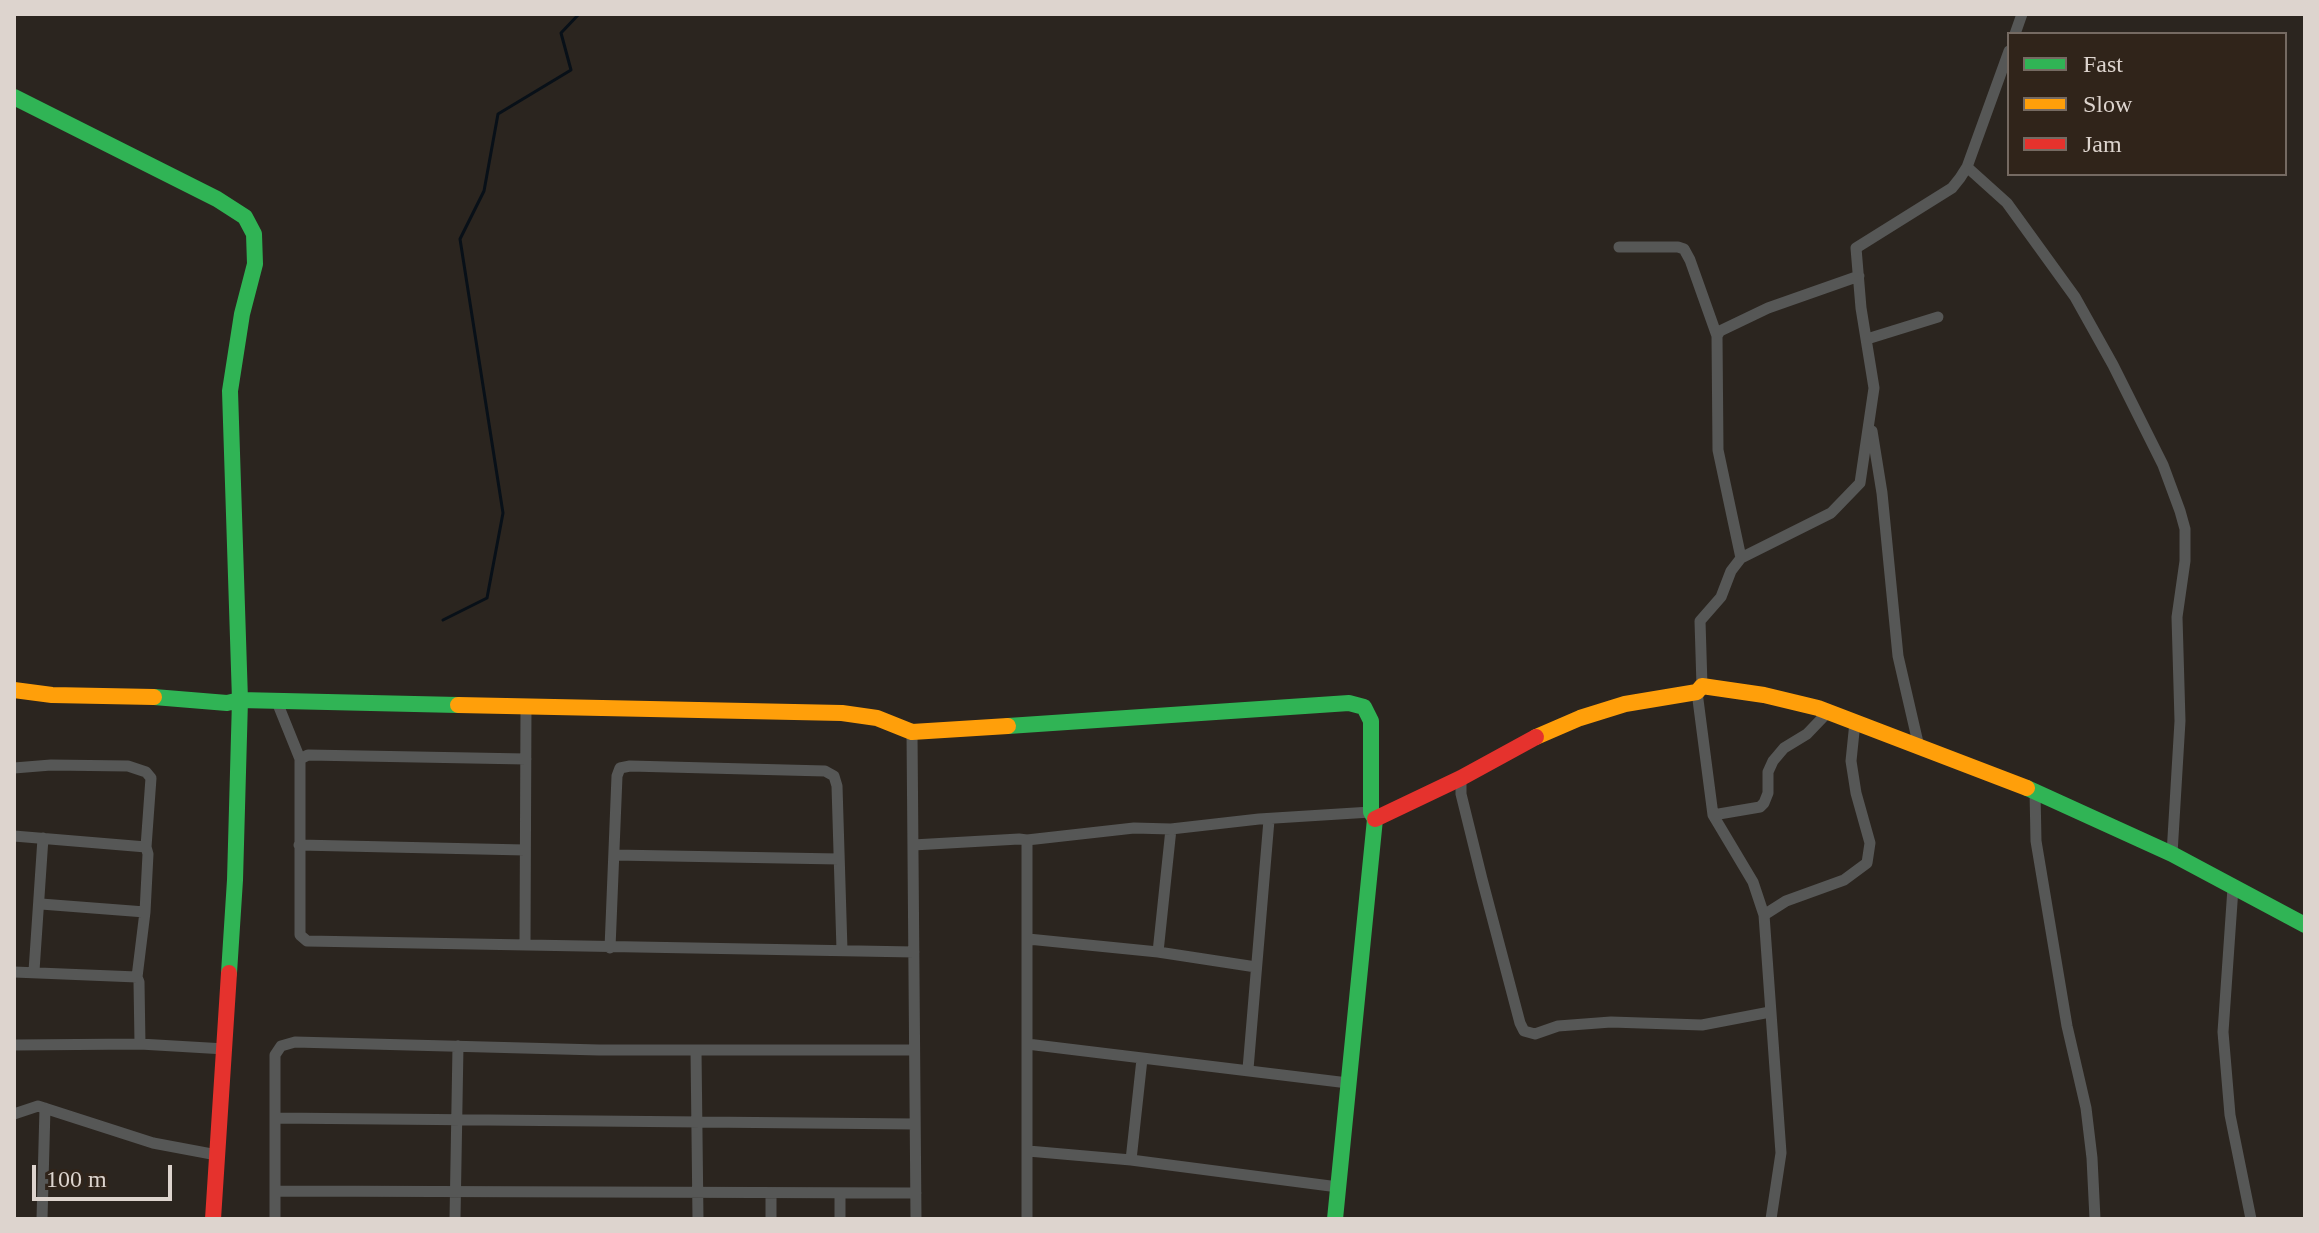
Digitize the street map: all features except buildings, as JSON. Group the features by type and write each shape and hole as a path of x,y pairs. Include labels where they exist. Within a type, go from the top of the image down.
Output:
{"street":[{"path":"1771,1219 1781,1153 1764,915 1753,882 1713,815 1700,689 1700,621 1721,597 1731,571 1741,558 1831,513 1860,483 1874,388 1856,248 1952,188 1967,167 2007,57"},
{"path":"14,97 217,199 245,217 254,234 255,264 242,314 230,391 240,700 235,880 213,1219"},
{"path":"1967,167 2007,203 2075,297 2156,451 2180,511 2185,529 2185,561 2177,617 2180,721 2172,854"},
{"path":"1619,247 1684,249 1717,336 1718,450 1741,558"},
{"path":"1717,336 1720,331 1768,308 1859,276"},
{"path":"1867,339 1938,317"},
{"path":"1870,420 1882,493 1898,656 1919,747"},
{"path":"913,845 1027,840 1134,828 1171,829 1269,820 1373,816 1461,778 1536,737 1580,718 1625,704 1700,689 1764,695 1828,712 2035,791 2172,854 2305,925"},
{"path":"14,690 52,695 227,703 240,700 842,713 877,718 912,732 1349,703 1364,707 1371,721 1373,816 1335,1219"},
{"path":"277,702 300,759 299,928 300,935 307,941 914,952"},
{"path":"525,945 526,706"},
{"path":"1713,815 1760,807 1768,793 1768,772 1773,761 1784,748 1807,734 1828,712"},
{"path":"1764,915 1786,901 1844,880 1867,863 1870,843 1851,761 1855,722"},
{"path":"912,732 916,1219"},
{"path":"300,759 308,755 526,759"},
{"path":"14,768 128,766 146,772 151,778 145,912 137,977 140,1044"},
{"path":"610,948 617,776 620,768 630,766 825,771 834,776 837,786 842,950"},
{"path":"1461,778 1461,794 1524,1031 1535,1034 1558,1026 1611,1022 1702,1025 1770,1012"},
{"path":"2035,791 2036,841 2067,1026 2086,1108 2095,1219"},
{"path":"1248,1069 1269,820"},
{"path":"1158,952 1171,829"},
{"path":"14,836 146,847"},
{"path":"34,971 41,904 43,838"},
{"path":"1027,840 1027,1219"},
{"path":"299,845 525,850"},
{"path":"614,855 839,859"},
{"path":"2233,888 2223,1032 2230,1115 2251,1219"},
{"path":"41,904 145,912"},
{"path":"1028,939 1158,952 1256,967"},
{"path":"14,972 137,977"},
{"path":"275,1219 275,1055 281,1046 295,1042 696,1050 914,1050"},
{"path":"14,1045 140,1044 225,1049"},
{"path":"1027,1044 1348,1083"},
{"path":"455,1219 458,1046"},
{"path":"696,1050 698,1219"},
{"path":"1131,1160 1142,1059"},
{"path":"14,1114 28,1108 45,1108 153,1143 217,1155"},
{"path":"42,1219 45,1108"},
{"path":"275,1118 915,1124"},
{"path":"1028,1151 1131,1160 1338,1187"},
{"path":"275,1191 916,1193"},
{"path":"771,1194 771,1219"},
{"path":"840,1194 840,1219"}],"waterway":[{"path":"443,620 487,598 503,513 460,239 484,191 498,114 571,70 561,33 579,14"}],"traffic: fast":[{"path":"14,97 217,199 245,217 254,234 255,264 242,314 230,391 240,700 227,703 154,697"},
{"path":"229,973 240,700 458,705"},
{"path":"1008,726 1349,703 1364,707 1371,721 1371,812 1375,819 1335,1219"},
{"path":"2027,788 2172,854 2305,925"}],"traffic: slow":[{"path":"1536,737 1580,718 1625,704 1697,692 1702,686 1764,695 1818,708 2027,788"},
{"path":"14,690 52,695 154,697"},
{"path":"458,705 842,713 877,718 912,732 1008,726"}],"traffic: jam":[{"path":"1375,819 1461,778 1536,737"},
{"path":"213,1219 229,973"}]}
